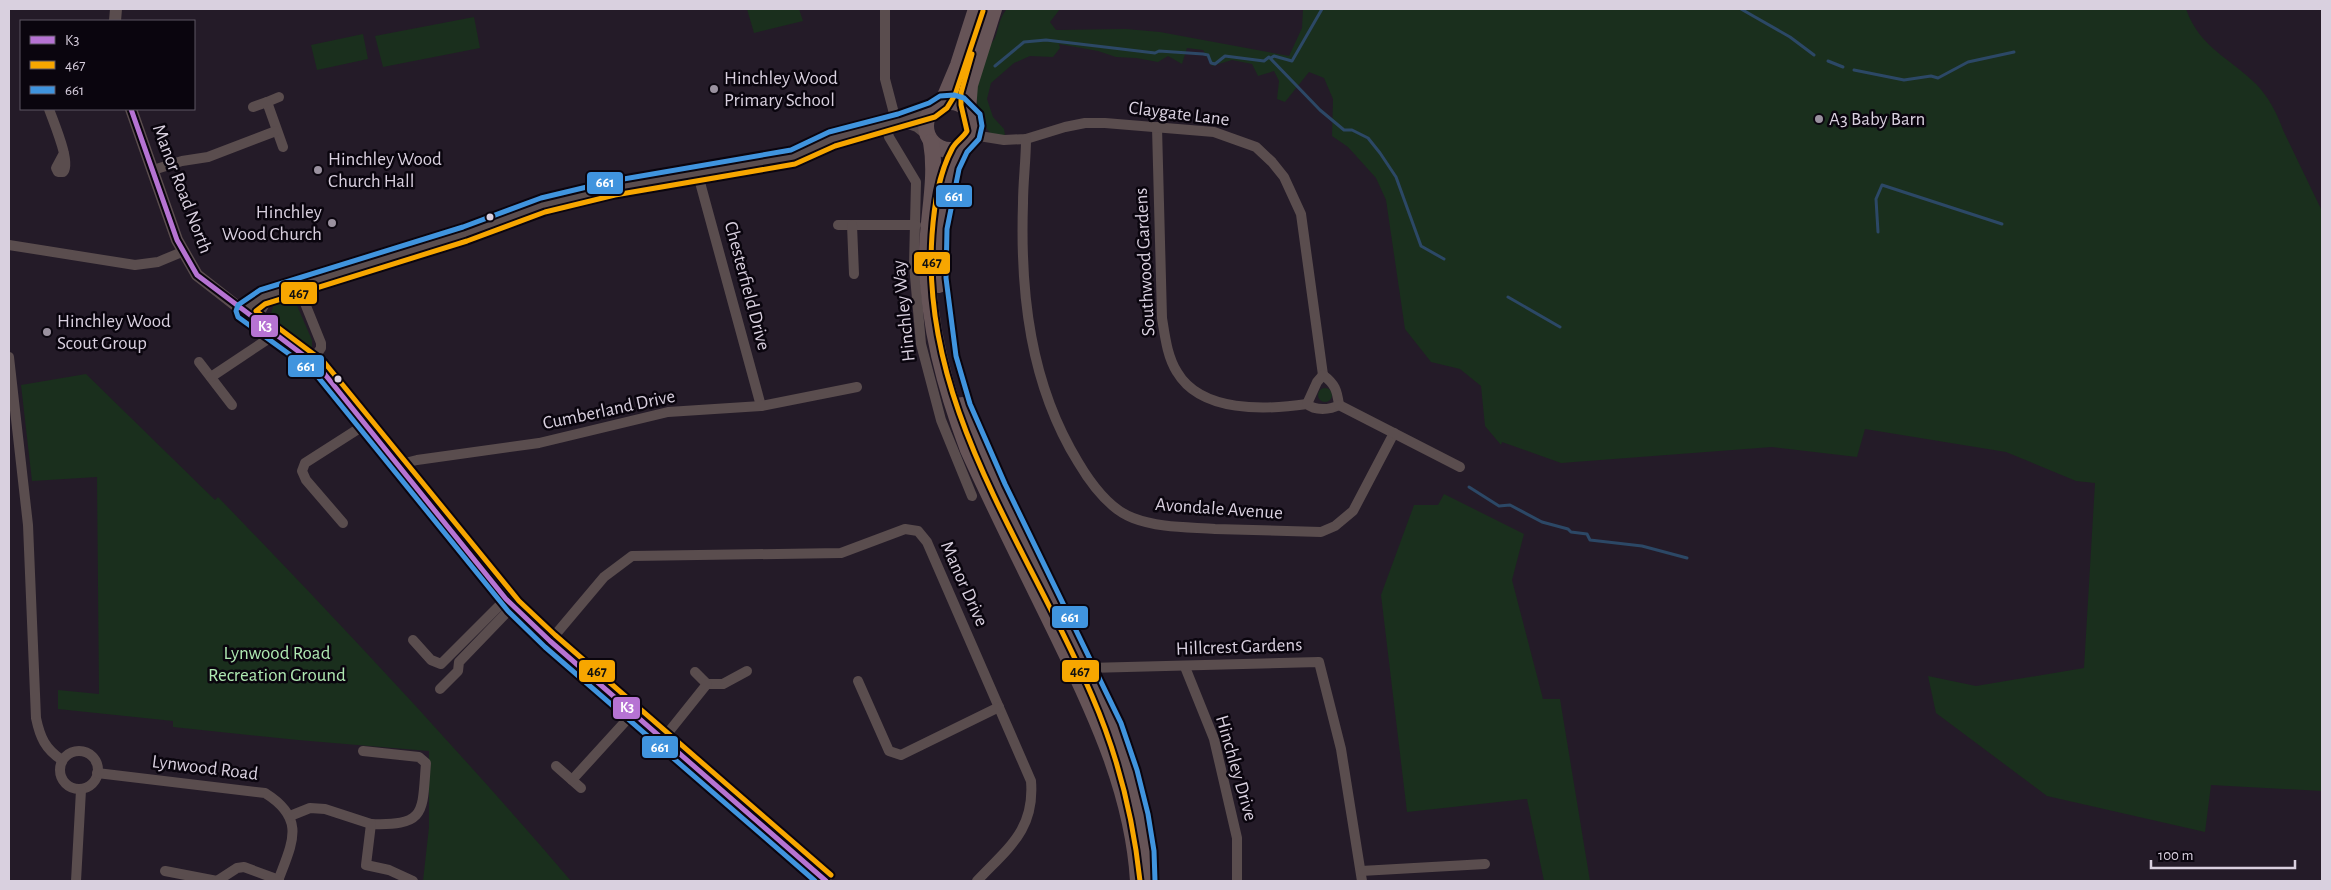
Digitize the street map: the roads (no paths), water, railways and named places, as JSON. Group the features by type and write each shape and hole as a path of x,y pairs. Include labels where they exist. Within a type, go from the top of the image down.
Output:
{"highway":[{"path":"976,9 948,92 926,121 933,169 927,259 929,298 938,355 953,411 968,450 1085,693 1108,750 1128,815 1138,881"},
{"path":"968,110 970,85 994,9"},
{"path":"937,107 953,102 960,104 974,118 973,135 961,148 952,167 940,228 938,278 942,319 949,358 963,407 983,452 1088,668 1114,726 1130,772 1141,816 1147,852 1148,881"},
{"path":"929,138 943,150 950,151 961,148"}],"street":[{"name":"Hinchley Way","path":"886,9 885,79 894,122 889,137 916,182 914,265 921,344 941,420 972,496"},
{"path":"966,42 976,24 981,9"},
{"path":"253,107 279,97"},
{"path":"267,102 283,147"},
{"path":"243,311 262,297 465,234 543,205 613,188 698,175 793,157 832,139 894,122 937,107"},
{"path":"49,110 64,153"},
{"name":"Manor Road North","path":"131,110 182,252 197,275 255,321 312,361 366,424 510,602 550,641 826,881"},
{"path":"894,122 916,127 929,138"},
{"name":"Claygate Lane","path":"973,135 1004,140 1026,139 1086,123 1106,123 1226,135 1256,148 1272,162 1284,177 1301,214 1305,232 1323,375 1333,383 1337,391 1339,405"},
{"name":"Southwood Gardens","path":"1157,127 1162,318 1166,344 1177,373 1188,387 1206,399 1226,404 1283,407 1307,404"},
{"path":"153,170 182,160 208,157 276,131"},
{"name":"Avondale Avenue","path":"1026,139 1023,202 1023,273 1028,325 1040,376 1064,439 1093,484 1113,505 1130,517 1150,524 1178,527 1321,532 1335,526 1353,511 1394,433"},
{"name":"Chesterfield Drive","path":"698,175 761,406"},
{"path":"838,225 916,225"},
{"path":"852,225 854,274"},
{"path":"9,246 135,265 158,262 182,252"},
{"path":"298,286 321,343 321,348 312,361"},
{"path":"255,321 270,295"},
{"path":"211,377 274,335"},
{"path":"9,357 28,525 36,718 43,742 52,754 62,760"},
{"path":"198,362 232,405"},
{"path":"1323,375 1314,387 1307,404 1313,408 1328,409 1339,405 1460,467"},
{"name":"Cumberland Drive","path":"400,467 417,460 539,443 668,412 761,406 857,387"},
{"path":"344,523 306,480 302,471 305,463 366,424"},
{"name":"Manor Drive","path":"550,641 604,576 632,556 841,553 905,529 918,531 928,542 1031,781 1033,800 1028,819 1018,837 978,881"},
{"path":"413,640 431,660 441,664 510,602"},
{"path":"440,689 458,671 459,662 510,602"},
{"name":"Hillcrest Gardens","path":"1088,668 1185,667 1318,662 1341,749 1362,876"},
{"name":"Hinchley Drive","path":"1185,667 1216,748 1237,838 1237,881"},
{"path":"696,672 707,684 723,684 747,670"},
{"path":"858,681 889,751 901,755 999,707"},
{"path":"663,740 707,684"},
{"path":"572,780 633,713"},
{"path":"165,871 217,881 237,868 244,867 278,881 294,836 290,816 310,808 325,809 371,824 396,825 414,819 422,808 426,763 419,757 363,751"},
{"path":"73,752 85,752 94,758 97,773 91,784 80,790 64,781 60,768 62,760 73,752"},
{"path":"556,766 581,788"},
{"name":"Lynwood Road","path":"97,773 265,793 280,802 290,816"},
{"path":"76,881 80,790"},
{"path":"366,865 371,824"},
{"path":"355,864 389,870 413,881"},
{"path":"1362,876 1485,864"}],"waterway":[{"path":"1271,58 1274,56 1292,61 1322,9"},
{"path":"1741,9 1790,37 1814,55"},
{"path":"995,66 1024,42 1046,40 1155,53 1159,51 1203,54 1208,55 1211,63 1215,64 1225,56 1264,61 1269,57 1320,110 1344,130 1352,130 1368,138 1396,177 1421,246 1444,259"},
{"path":"1854,70 1904,80 1931,76 1938,78 1968,62 2014,52"},
{"path":"1828,61 1843,67"},
{"path":"1878,232 1876,199 1882,185 2002,224"},
{"path":"1508,297 1560,327"},
{"path":"1469,487 1499,506 1510,505 1542,522 1568,529 1571,532 1587,534 1590,540 1642,546 1687,558"}],"place":[{"name":"Hinchley Wood Primary School","path":"714,89"},
{"name":"A3 Baby Barn","path":"1819,119"},
{"name":"Hinchley Wood Church Hall","path":"318,170"},
{"name":"Hinchley Wood Church","path":"332,223"},
{"name":"Hinchley Wood Scout Group","path":"47,332"}],"park label":[{"name":"Lynwood Road Recreation Ground","path":"277,664"}]}
